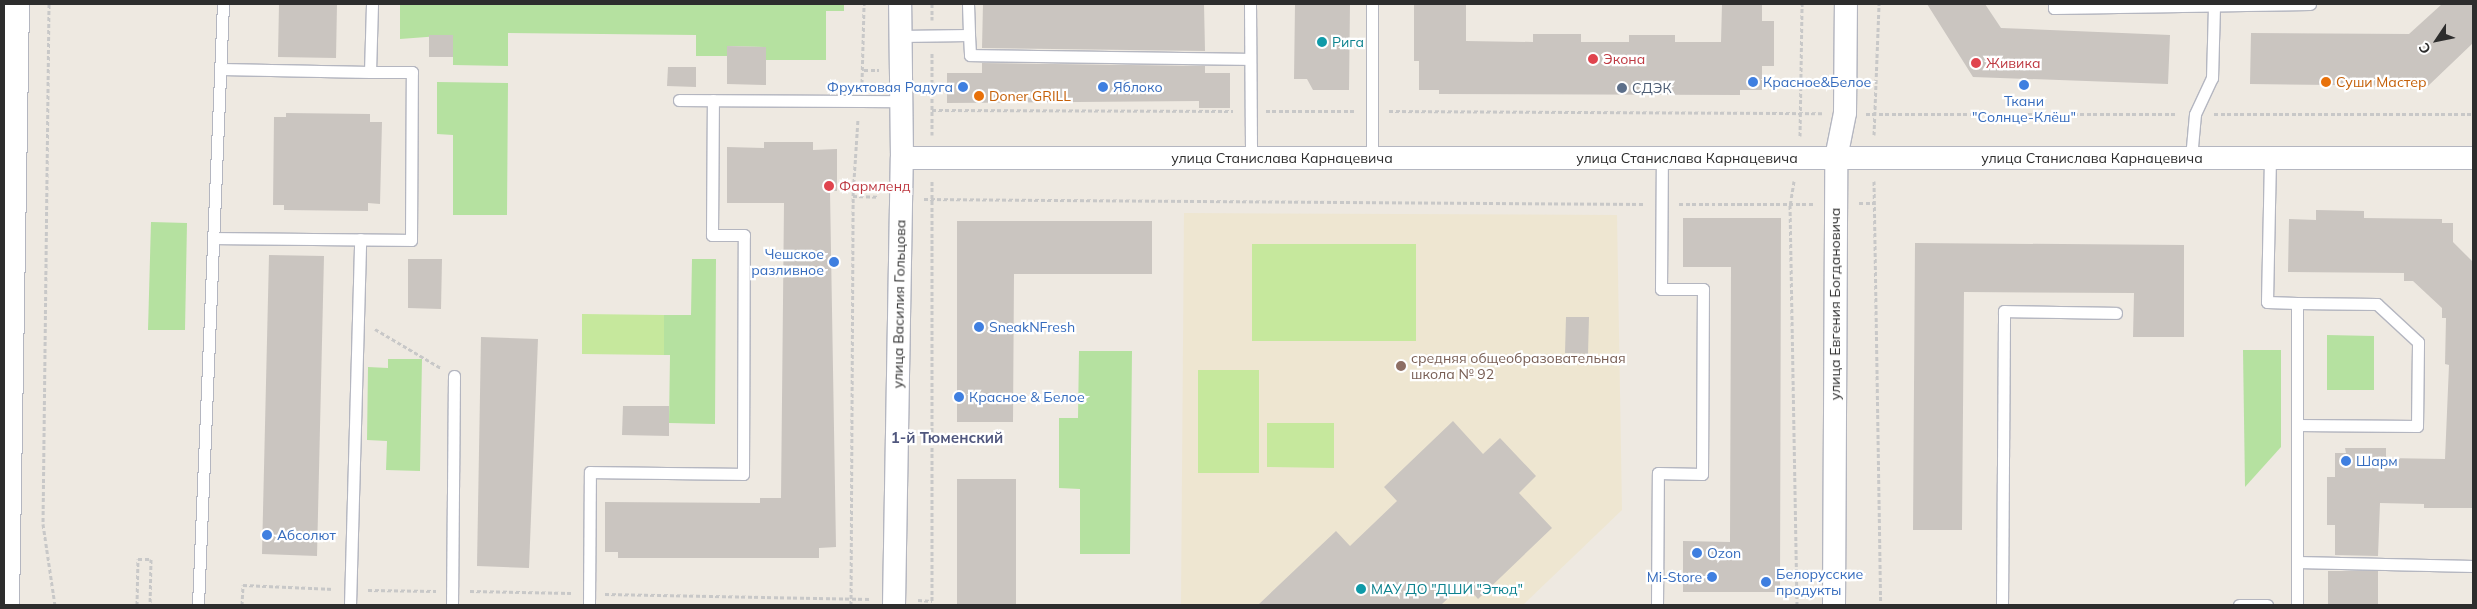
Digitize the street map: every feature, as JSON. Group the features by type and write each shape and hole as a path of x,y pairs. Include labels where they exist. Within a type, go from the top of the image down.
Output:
{"main road":[{"path":"5,605 15,4"}],"street":[{"name":"улица Василия Гольцова","path":"894,605 902,158 900,4"},
{"name":"улица Евгения Богдановича","path":"1834,605 1836,158 1845,113 1846,4"},
{"name":"улица Станислава Карнацевича","path":"902,158 2473,158"}],"lane":[{"path":"198,605 223,4"},
{"path":"370,72 372,4"},
{"path":"968,4 970,56 1250,59"},
{"path":"1250,4 1251,158"},
{"path":"1372,4 1372,157"},
{"path":"2054,4 2054,8 2310,4"},
{"path":"2192,158 2195,114 2212,78 2214,6"},
{"path":"900,36 969,35"},
{"path":"214,238 411,240 412,72 221,69"},
{"path":"679,100 859,103 901,101"},
{"path":"589,605 590,472 743,474 744,235 712,235 713,100"},
{"path":"1658,605 1658,473 1702,474 1703,289 1661,289 1662,158"},
{"path":"2270,158 2267,302 2376,304 2418,342 2417,426 2297,425"},
{"path":"350,605 360,239"},
{"path":"2297,303 2297,605"},
{"path":"2002,605 2004,311 2116,313"},
{"path":"452,605 454,376"},
{"path":"2297,562 2473,566"},
{"path":"2239,605 2267,605"}],"path":[{"path":"49,4 43,524 55,605"},
{"path":"851,605 854,196 859,103 864,70 864,4"},
{"path":"932,4 932,605"},
{"path":"1797,605 1790,205 1799,157 1802,4"},
{"path":"1879,4 1873,158 1881,605"},
{"path":"932,110 1875,114 2473,114"},
{"path":"854,196 932,200 1790,205 1874,203"},
{"path":"358,319 454,376"},
{"path":"137,605 138,558 151,559 150,605"},
{"path":"1210,605 1219,605"}],"shaded area":[{"name":"средняя общеобразовательная школа № 92","path":"1184,213 1617,215 1622,510 1523,605 1181,605"}],"green space":[{"path":"400,4 844,4 844,11 826,11 826,60 766,60 766,47 727,46 727,56 696,56 696,35 508,33 508,66 453,65 453,35 400,39"},
{"path":"437,82 508,83 507,215 453,215 453,135 437,134"},
{"path":"151,222 187,223 185,330 148,330"},
{"path":"1252,244 1416,244 1416,341 1252,341"},
{"path":"692,259 716,259 715,424 669,423 670,355 664,355 664,315 691,315"},
{"path":"582,314 664,315 664,355 582,354"},
{"path":"2327,335 2374,336 2374,390 2327,390"},
{"path":"2243,350 2281,350 2281,447 2245,487"},
{"path":"1079,351 1132,351 1130,554 1080,554 1080,489 1059,488 1059,418 1078,418"},
{"path":"388,359 422,359 420,471 386,470 387,441 367,440 368,367 388,368"},
{"path":"1198,370 1259,370 1259,473 1198,473"},
{"path":"1267,423 1334,423 1334,468 1267,467"}],"building":[{"path":"279,4 337,4 336,58 278,57"},
{"path":"983,4 1204,4 1205,51 982,48"},
{"name":"Рига","path":"1295,4 1350,4 1349,90 1313,90 1307,79 1294,79"},
{"path":"1414,4 1466,4 1466,41 1533,42 1533,34 1581,34 1581,42 1629,42 1629,35 1675,35 1675,42 1721,42 1722,4 1762,4 1762,21 1774,21 1774,66 1762,66 1762,90 1740,90 1740,95 1439,94 1439,90 1419,90 1419,61 1414,61"},
{"path":"1927,4 1985,4 2001,28 2170,35 2168,84 1973,77"},
{"path":"2442,4 2473,4 2473,43 2428,86 2250,84 2251,33 2409,34"},
{"path":"429,35 453,35 453,57 429,57"},
{"path":"727,46 766,47 766,85 727,84"},
{"path":"982,63 1205,66 1205,73 1230,73 1230,108 1199,108 1199,101 947,103 947,73 982,73"},
{"path":"668,67 696,67 696,87 667,86"},
{"path":"286,113 370,114 370,122 382,122 380,204 368,203 368,211 284,210 284,205 273,205 274,117 286,117"},
{"path":"764,142 813,142 813,150 837,149 837,191 830,191 836,547 819,548 819,558 618,558 618,552 605,552 605,502 760,503 760,498 781,498 784,203 727,203 727,147 764,148"},
{"path":"2316,210 2364,211 2364,218 2442,219 2442,223 2453,223 2453,242 2473,262 2473,508 2424,508 2424,504 2380,503 2378,556 2335,555 2335,525 2327,525 2327,477 2335,477 2335,453 2346,453 2345,448 2386,448 2386,458 2445,459 2449,365 2445,364 2446,318 2442,318 2442,308 2413,281 2404,281 2404,273 2288,272 2289,219 2316,220"},
{"path":"1683,218 1781,218 1780,592 1683,592 1683,541 1730,542 1731,267 1683,267"},
{"path":"957,221 1152,221 1152,274 1014,274 1013,422 957,422"},
{"path":"1915,243 2184,245 2184,337 2133,337 2134,293 1964,292 1962,530 1913,530"},
{"path":"269,255 324,256 317,556 262,554"},
{"path":"408,259 442,259 441,309 408,308"},
{"path":"1566,317 1589,317 1588,354 1565,353"},
{"path":"481,337 538,339 529,568 477,566"},
{"path":"623,406 669,406 669,436 622,435"},
{"path":"1453,421 1483,454 1500,438 1536,476 1519,493 1552,528 1478,599 1464,583 1441,605 1258,605 1336,531 1350,546 1397,501 1384,487"},
{"path":"957,479 1016,479 1016,605 957,605"},
{"path":"2328,571 2378,571 2378,605 2328,605"}],"place":[{"name":"Рига","path":"1322,42"},
{"name":"Экона","path":"1593,59"},
{"name":"Живика","path":"1976,63"},
{"name":"Красное&Белое","path":"1753,82"},
{"name":"Суши Мастер","path":"2326,82"},
{"name":"Ткани \"Солнце-Клёш\"","path":"2024,85"},
{"name":"Фруктовая Радуга","path":"963,87"},
{"name":"Яблоко","path":"1103,87"},
{"name":"СДЭК","path":"1622,88"},
{"name":"Doner GRILL","path":"979,96"},
{"name":"Фармленд","path":"829,186"},
{"name":"Чешское разливное","path":"834,262"},
{"name":"SneakNFresh","path":"979,327"},
{"name":"средняя общеобразовательная школа № 92","path":"1401,366"},
{"name":"Красное & Белое","path":"959,397"},
{"name":"Шарм","path":"2346,461"},
{"name":"Абсолют","path":"267,535"},
{"name":"Ozon","path":"1697,553"},
{"name":"Mi-Store","path":"1712,577"},
{"name":"Белорусские продукты","path":"1766,582"},
{"name":"МАУ ДО \"ДШИ \"Этюд\"","path":"1361,589"}],"district":[{"name":"1-й Тюменский","path":"947,438"}]}
